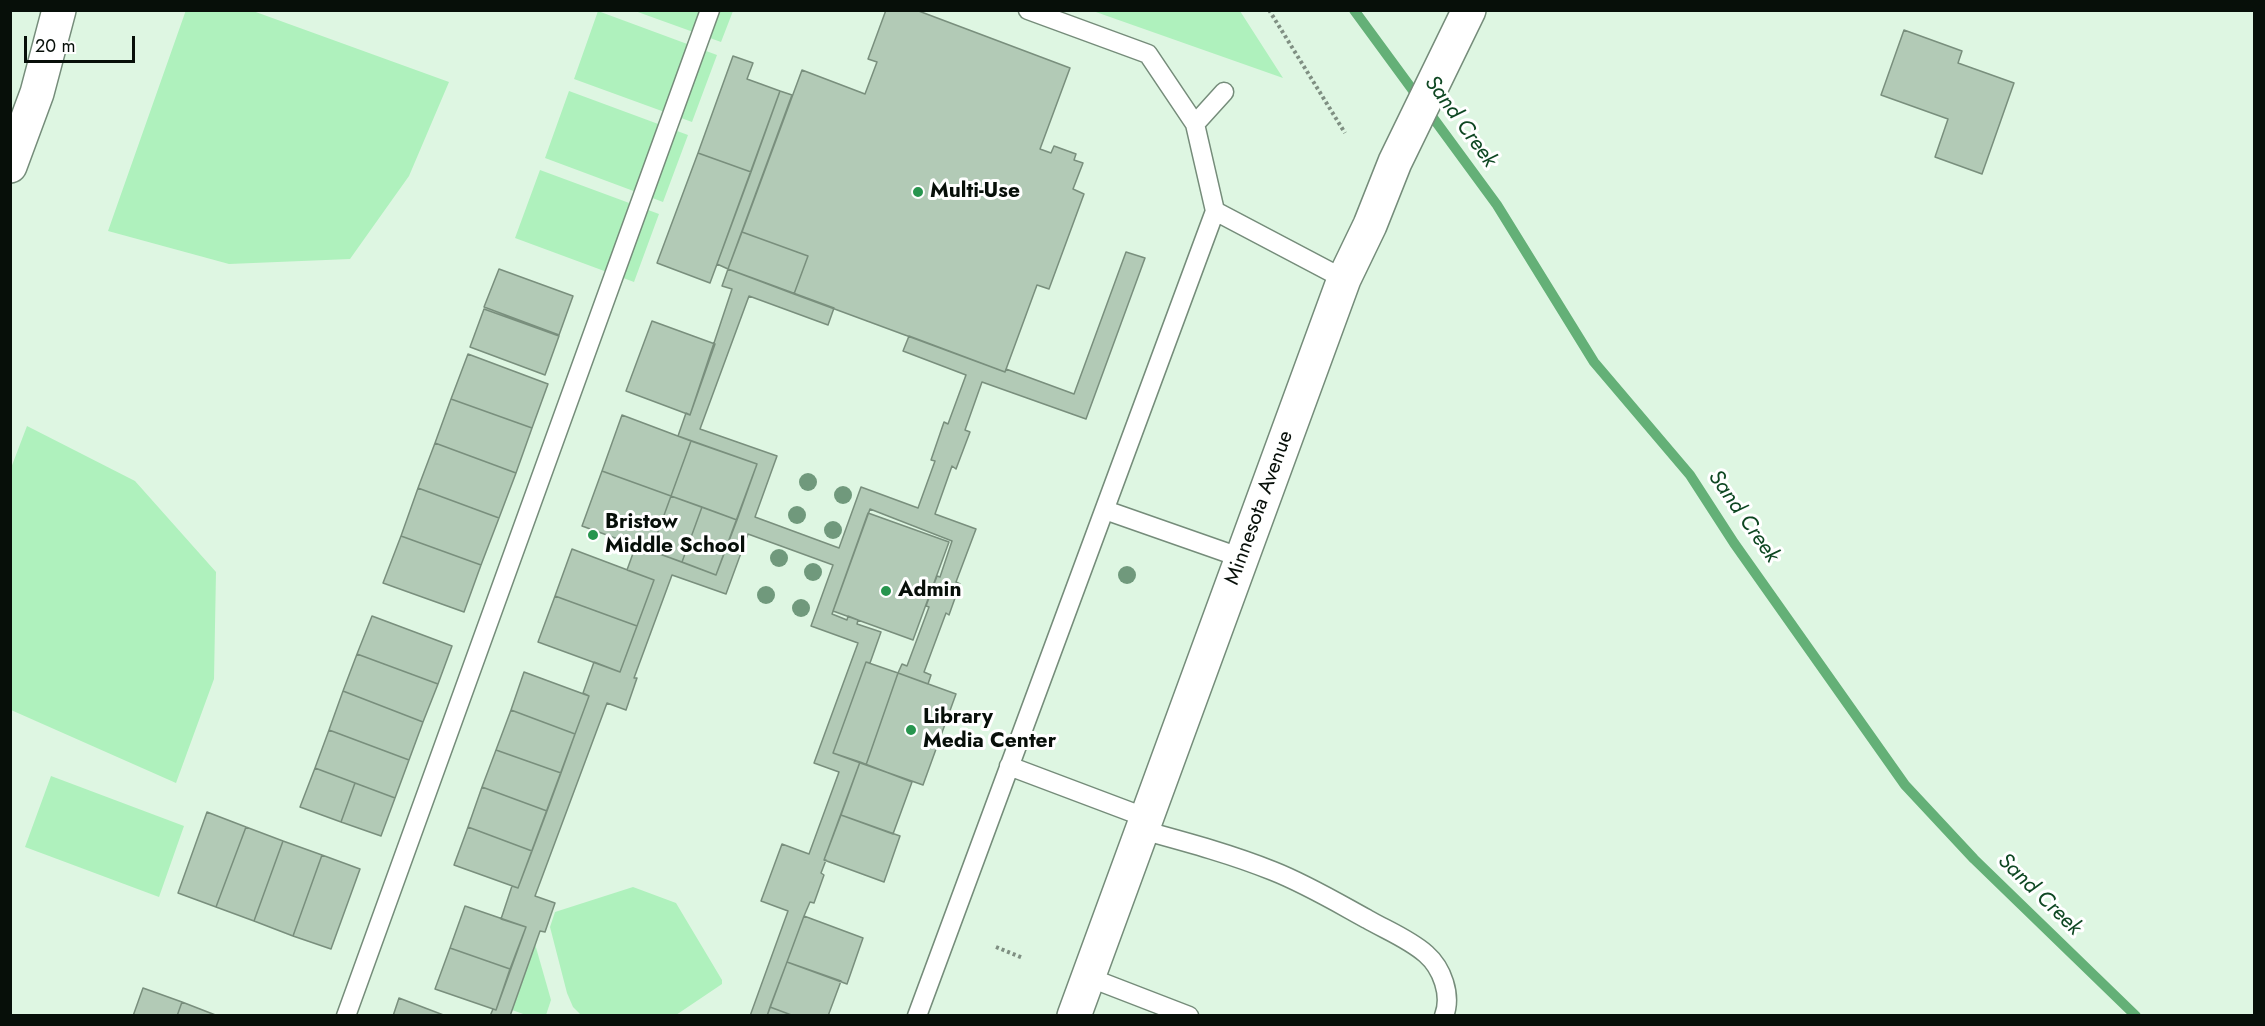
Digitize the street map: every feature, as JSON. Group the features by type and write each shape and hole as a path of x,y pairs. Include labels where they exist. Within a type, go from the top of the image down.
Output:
{"street":[{"path":"10,166 37,93 59,10"},
{"name":"Minnesota Avenue","path":"1074,1016 1344,279 1370,225 1395,162 1469,10"}],"lane":[{"path":"346,1016 710,10"},
{"path":"917,1016 1215,211 1195,124 1148,54 1028,10"},
{"path":"1195,124 1224,92"},
{"path":"1215,211 1344,279"},
{"path":"1105,510 1242,558"},
{"path":"1009,766 1144,824 1272,871 1311,888 1400,938 1425,953 1437,966 1446,986 1448,1006 1444,1016"},
{"path":"1088,977 1189,1016"}],"path":[{"path":"1269,10 1345,134"},
{"path":"996,947 1023,958"}],"green space":[{"path":"186,10 253,11 449,82 409,176 350,259 229,264 108,231"},
{"path":"598,11 717,55 692,122 574,79"},
{"path":"635,11 733,11 721,42"},
{"path":"1093,11 1240,11 1283,78"},
{"path":"569,91 688,135 663,202 545,158"},
{"path":"540,170 659,214 634,282 515,238"},
{"path":"27,426 135,481 216,572 214,679 176,783 11,710 11,468"},
{"path":"51,776 184,826 159,897 25,847"},
{"path":"633,887 676,903 722,980 722,984 676,1015 581,1015 573,1007 567,993 550,927 555,912"},
{"path":"535,944 551,1000 546,1015 526,1015 512,1010"}],"building":[{"name":"Multi-Use","path":"886,10 916,10 1070,68 1040,149 1051,153 1054,146 1076,154 1074,160 1083,163 1073,189 1084,194 1049,289 1037,285 1005,372 794,294 808,256 742,232 802,70 865,94 877,62 868,59"},
{"path":"1904,30 1962,51 1958,63 2014,83 1982,174 1935,157 1948,119 1881,95"},
{"path":"733,56 753,63 747,79 780,91 751,172 698,153"},
{"path":"780,91 792,95 728,269 717,264"},
{"path":"698,153 751,172 710,283 657,263"},
{"path":"742,232 808,256 794,294 728,269"},
{"path":"1126,252 1145,258 1086,419 982,382 965,430 970,432 956,469 952,466 935,514 976,529 956,582 960,584 949,615 946,613 924,672 931,675 928,684 898,673 902,664 907,666 929,607 926,606 937,576 940,577 952,541 870,509 832,614 847,620 848,616 858,620 857,624 881,632 870,663 866,662 833,753 860,762 824,860 826,860 821,873 824,875 814,903 810,902 804,916 767,1016 750,1016 788,911 761,901 782,844 809,854 839,772 814,763 858,643 811,626 833,565 748,534 726,594 672,575 634,678 637,678 626,710 607,703 535,896 555,903 545,932 540,931 510,1016 490,1016 493,1009 496,1010 526,927 501,919 512,886 518,888 589,696 583,693 594,662 620,672 654,580 627,570 636,545 716,575 757,464 678,436 686,413 690,415 732,289 722,286 728,269 834,308 828,325 749,296 700,429 777,456 755,517 839,548 861,487 918,508 935,461 931,460 944,422 948,424 966,375 903,351 909,336 1005,372 1006,369 1074,394"},
{"path":"499,269 573,296 559,335 484,307"},
{"path":"484,309 559,336 545,375 470,347"},
{"path":"652,321 715,344 690,415 626,391"},
{"path":"468,354 548,384 532,428 451,399"},
{"path":"451,399 532,428 516,473 435,443"},
{"path":"622,415 691,441 671,496 602,471"},
{"path":"691,441 757,464 737,520 671,496"},
{"path":"435,443 516,473 499,518 418,488"},
{"path":"602,471 671,496 651,551 582,526"},
{"path":"418,488 499,518 481,565 401,536"},
{"path":"671,496 702,507 682,562 651,551"},
{"path":"702,507 737,520 716,575 682,562"},
{"name":"Admin","path":"868,513 949,542 913,640 833,611"},
{"path":"401,536 481,565 464,612 383,583"},
{"path":"572,549 654,580 637,626 555,596"},
{"path":"555,596 637,626 620,672 538,642"},
{"path":"372,616 452,646 438,684 357,654"},
{"path":"357,654 438,684 423,722 343,691"},
{"path":"866,662 898,673 866,765 833,753"},
{"path":"524,672 589,696 575,734 511,710"},
{"name":"Library Media Center","path":"898,673 956,694 923,785 866,765"},
{"path":"343,691 423,722 409,760 329,730"},
{"path":"511,710 575,734 561,773 496,750"},
{"path":"329,730 409,760 395,798 315,768"},
{"path":"496,750 561,773 547,811 482,787"},
{"path":"860,762 912,782 893,834 841,815"},
{"path":"315,768 355,783 341,822 300,807"},
{"path":"355,783 395,798 381,836 341,822"},
{"path":"482,787 547,811 532,851 468,827"},
{"path":"207,812 246,827 216,907 178,893"},
{"path":"841,815 900,836 884,882 824,860"},
{"path":"246,827 283,841 254,921 216,907"},
{"path":"468,827 532,851 518,888 454,865"},
{"path":"283,841 322,855 293,936 254,921"},
{"path":"322,855 360,869 331,949 293,936"},
{"path":"465,906 526,927 510,969 450,948"},
{"path":"804,916 863,938 847,984 787,962"},
{"path":"450,948 510,969 496,1010 435,989"},
{"path":"787,962 841,981 828,1016 794,1016 770,1007"},
{"path":"143,988 182,1002 177,1016 133,1016"},
{"path":"399,998 446,1016 393,1016"},
{"path":"182,1002 218,1016 177,1016"},
{"path":"770,1007 794,1016 767,1016"}],"waterway":[{"name":"Sand Creek","path":"1354,10 1497,205 1594,362 1690,475 1734,543 1905,785 1974,859 2136,1016"}],"place":[{"name":"Multi-Use","path":"918,192"},
{"name":"Bristow Middle School","path":"593,535"},
{"name":"Admin","path":"886,591"},
{"name":"Library Media Center","path":"911,730"}]}
